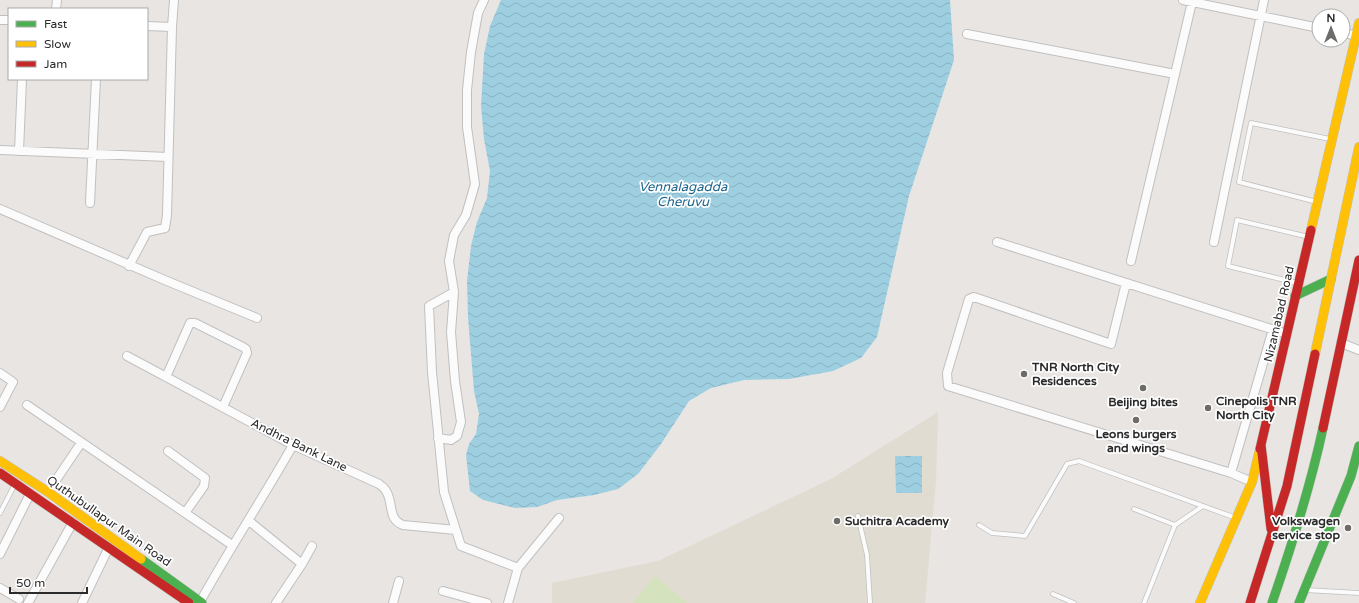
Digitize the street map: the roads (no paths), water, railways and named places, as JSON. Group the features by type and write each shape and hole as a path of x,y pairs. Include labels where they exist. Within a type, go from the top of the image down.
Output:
{"main road":[{"name":"Nizamabad Road","path":"1200,603 1252,482 1317,202 1358,36 1359,23"},
{"path":"1250,603 1287,486 1359,146"},
{"path":"1272,603 1293,543 1316,461 1359,260"},
{"path":"1295,296 1331,279"},
{"path":"1261,445 1272,536"},
{"path":"1299,603 1351,476 1359,446"},
{"name":"Quthubullapur Main Road","path":"0,461 48,492 201,602"},
{"name":"Quthubullapur Main Road","path":"0,473 73,522 108,549 189,603"}],"street":[{"path":"129,266 147,232 165,228 167,215 174,0"},
{"path":"438,438 451,440 457,436 461,422 455,381 451,332 454,292 451,283 451,254 454,235 466,215 475,184 467,127 467,90 471,52 478,13 484,0"},
{"path":"1183,0 1311,26"},
{"path":"1214,242 1262,17 1264,0"},
{"path":"1131,261 1192,2"},
{"path":"148,26 172,27"},
{"path":"967,34 1175,74"},
{"path":"19,151 22,80"},
{"path":"90,203 96,80"},
{"path":"0,150 168,157"},
{"path":"0,209 129,266 257,318"},
{"path":"997,242 1287,334"},
{"path":"1126,283 1111,344 974,297 969,299 947,373 948,386 1231,473 1252,482"},
{"path":"454,292 429,306 432,372 444,492 461,546 518,568"},
{"path":"166,377 190,323 195,322 246,349 247,353 223,407"},
{"path":"1231,473 1273,329"},
{"path":"1341,343 1359,350"},
{"name":"Andhra Bank Lane","path":"127,356 293,445 379,484 387,492 393,518 396,522 403,525 456,530"},
{"path":"0,373 12,382 0,407"},
{"path":"27,406 232,545"},
{"path":"48,492 81,443"},
{"path":"201,602 232,545 249,521 293,445"},
{"path":"168,451 205,478 204,486 185,513"},
{"path":"0,554 3,540 30,494"},
{"path":"508,603 518,568 559,518"},
{"path":"249,521 302,564"},
{"path":"28,603 73,522"},
{"path":"276,603 312,546"},
{"path":"82,603 108,549"},
{"path":"393,603 399,581"},
{"path":"0,588 19,599"},
{"path":"443,591 487,603"}],"lane":[{"path":"1317,202 1239,182 1251,123 1332,140"},
{"path":"1298,283 1228,266 1238,220 1309,237"},
{"path":"979,525 992,533 1025,536 1067,464 1079,461 1236,518"},
{"path":"0,513 16,484"},
{"path":"1144,603 1175,525 1203,506"},
{"path":"1134,509 1175,525"},
{"path":"858,516 867,555 870,603"},
{"path":"1304,590 1359,593"},
{"path":"1053,594 1074,603"}],"water":[{"name":"Vennalagadda Cheruvu","path":"501,0 950,0 954,60 909,196 877,337 861,358 833,371 789,379 744,380 711,388 689,401 661,444 638,474 618,489 594,495 557,500 537,507 515,508 483,500 470,491 466,455 469,444 476,434 479,414 474,391 468,317 467,281 471,246 477,222 487,198 490,171 484,139 481,106 484,54 490,26"},
{"path":"895,456 922,456 922,493 896,493"}],"place":[{"name":"TNR North City Residences","path":"1024,374"},
{"name":"Beijing bites","path":"1143,388"},
{"name":"Cinepolis TNR North City","path":"1208,408"},
{"name":"Leons burgers and wings","path":"1136,420"},
{"name":"Suchitra Academy","path":"837,521"},
{"name":"Volkswagen service stop","path":"1348,528"}]}
